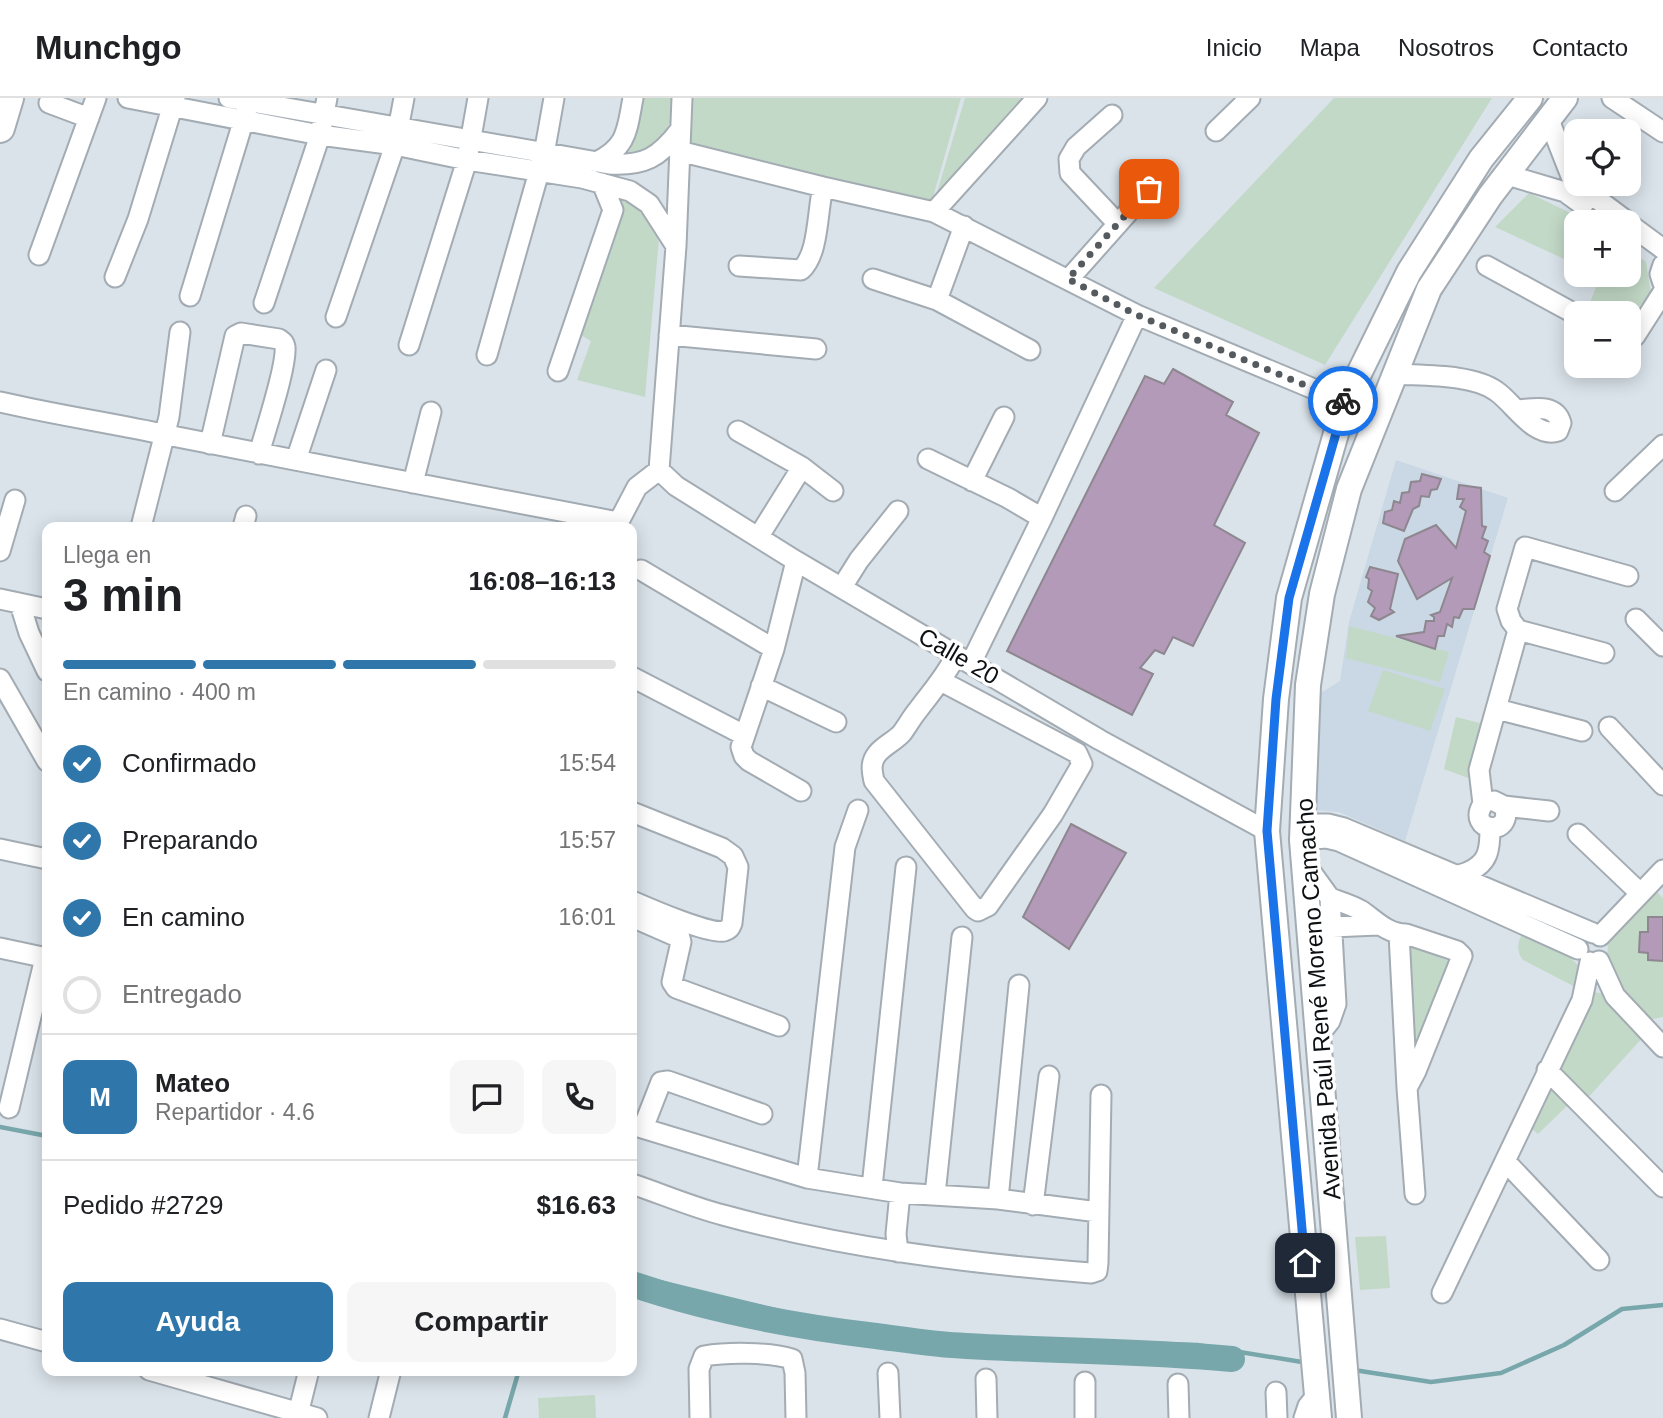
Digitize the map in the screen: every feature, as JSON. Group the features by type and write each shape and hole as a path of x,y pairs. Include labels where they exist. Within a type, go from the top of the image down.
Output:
{"highway":[{"path":"0,128 9,98"}],"main road":[{"name":"Avenida Paúl René Moreno Camacho","path":"1316,1385 1267,831 1276,699 1289,598 1345,402 1409,272 1481,159 1530,98"},
{"name":"Avenida Paúl René Moreno Camacho","path":"1349,1418 1303,842 1308,685 1322,593 1349,489 1429,289 1507,175 1566,98"}],"street":[{"path":"39,256 96,98"},
{"path":"128,98 174,103 325,106 397,137 467,160 632,165 654,157 680,130"},
{"path":"336,317 397,137 404,98"},
{"path":"409,345 467,160 478,98"},
{"path":"487,355 542,162 554,98"},
{"path":"596,162 611,155 625,136 633,98"},
{"path":"619,522 638,487 659,470 676,246 682,98"},
{"path":"934,212 1037,98"},
{"path":"1216,131 1250,98"},
{"path":"1612,98 1663,132"},
{"path":"49,103 89,118"},
{"path":"115,277 138,219 174,103"},
{"path":"243,105 320,135 471,139 542,162 630,191 649,204 676,246"},
{"path":"190,296 243,105"},
{"path":"264,303 320,135 325,106"},
{"path":"1112,115 1076,147 1069,159 1070,173 1118,224"},
{"path":"1549,120 1573,181 1611,210"},
{"path":"679,151 934,212 1137,315 1345,402 1375,421"},
{"path":"1068,279 1164,172"},
{"path":"1507,175 1565,192 1590,210"},
{"path":"558,371 613,210 602,183"},
{"path":"739,266 800,270 808,263 813,253 818,205 823,187"},
{"path":"937,300 964,226"},
{"path":"1641,233 1663,249"},
{"path":"1641,248 1663,264 1660,274 1663,283"},
{"path":"1487,266 1564,308"},
{"path":"873,279 937,300 1030,350"},
{"path":"1641,325 1663,292"},
{"path":"941,681 1077,753 1082,764 1040,834 988,906 978,911 874,781 872,765 878,752 903,732 941,681 964,659 1042,518 1137,315"},
{"path":"142,522 165,434 180,332"},
{"path":"209,444 236,336 241,333 279,338 285,349 259,454"},
{"path":"669,335 816,349"},
{"path":"296,460 326,370"},
{"path":"1394,374 1477,382 1493,388 1517,410"},
{"path":"0,401 57,415 165,434 602,522"},
{"path":"413,483 431,412"},
{"path":"972,481 1004,417"},
{"path":"738,431 802,467 833,491"},
{"path":"1615,491 1663,444"},
{"path":"928,459 1042,518"},
{"path":"758,536 802,467"},
{"name":"Calle 20","path":"659,470 676,486 796,561 1100,740 1267,831"},
{"path":"0,551 15,500"},
{"path":"842,587 859,560 898,511"},
{"path":"1604,653 1518,630 1511,621 1507,608 1525,547 1628,576"},
{"path":"796,561 774,649 741,747 749,761 800,791"},
{"path":"641,570 774,649"},
{"path":"0,599 42,608"},
{"path":"20,604 29,633 42,658"},
{"path":"1636,620 1663,646"},
{"path":"1483,804 1479,770 1518,630"},
{"path":"0,679 42,752"},
{"path":"637,680 744,735"},
{"path":"761,686 836,722"},
{"path":"1497,709 1582,731"},
{"path":"1609,727 1663,785"},
{"path":"1490,800 1498,801 1504,806 1507,814 1498,827 1483,825 1479,810 1483,804 1490,800"},
{"path":"1504,806 1549,811"},
{"path":"807,1178 844,858 858,810"},
{"path":"637,814 722,848 733,856 738,867 732,923 730,928 724,931 703,928 637,903"},
{"path":"1451,882 1484,862 1490,850 1490,828"},
{"path":"1578,834 1640,893"},
{"path":"1318,1036 1330,1021 1336,1004 1330,898 1303,842 1326,838 1339,841 1596,934 1607,946 1606,952 1589,957"},
{"path":"0,849 42,857"},
{"path":"872,1187 906,867"},
{"path":"1596,934 1663,870"},
{"path":"1451,882 1589,957 1615,996 1658,1034"},
{"path":"1330,898 1363,912 1378,925 1457,951 1462,956 1407,1088"},
{"path":"637,919 680,938 672,982 676,988 779,1026"},
{"path":"1332,927 1378,925"},
{"path":"1399,934 1415,1194"},
{"path":"935,1195 962,937"},
{"path":"0,948 42,957"},
{"path":"1442,1293 1582,1000 1589,957"},
{"path":"9,1108 42,974"},
{"path":"998,1199 1019,985"},
{"path":"1547,1070 1663,1187"},
{"path":"1034,1205 1049,1076"},
{"path":"762,1114 668,1081 661,1082 637,1126 807,1178 900,1193 998,1199 1098,1212"},
{"path":"637,1186 721,1215 843,1243 978,1264 1091,1273 1097,1271 1101,1095"},
{"path":"1505,1161 1600,1260"},
{"path":"898,1252 896,1234 900,1193"},
{"path":"0,1329 42,1341"},
{"path":"700,1418 699,1369 704,1356 716,1354 781,1356 792,1359 796,1418"},
{"path":"888,1373 890,1418"},
{"path":"297,1415 307,1376"},
{"path":"379,1418 390,1376"},
{"path":"199,1377 297,1415 317,1418"},
{"path":"986,1379 987,1418"},
{"path":"1085,1382 1085,1418"},
{"path":"1178,1384 1179,1418"},
{"path":"1304,1418 1316,1385"},
{"path":"1276,1392 1277,1418"}],"shaded area":[{"path":"1396,460 1508,498 1405,841 1339,812 1316,810 1319,694 1340,681 1349,622"}],"green space":[{"path":"641,98 675,98 672,118 664,132 638,158 618,158 631,149"},
{"path":"688,98 961,98 930,208 685,146"},
{"path":"965,98 1031,98 932,209"},
{"path":"1334,98 1492,98 1325,365 1154,288"},
{"path":"619,193 645,209 659,238 645,397 577,380 591,341 579,334 624,208"},
{"path":"1529,193 1564,210 1564,259 1495,227"},
{"path":"1641,258 1646,262 1651,294 1641,304 1641,301 1591,301 1596,287 1641,287"},
{"path":"1349,626 1449,652 1440,682 1346,658"},
{"path":"1383,670 1445,689 1430,731 1368,711"},
{"path":"1456,717 1484,724 1468,778 1444,769"},
{"path":"1650,885 1663,898 1663,1017 1642,1021 1603,962 1608,948 1603,935"},
{"path":"1526,925 1546,934 1585,972 1581,990 1523,960 1518,946"},
{"path":"1405,943 1451,962 1411,1061"},
{"path":"1589,991 1610,995 1645,1035 1584,1102 1549,1068"},
{"path":"1547,1084 1568,1105 1538,1134 1527,1125"},
{"path":"1386,1236 1390,1288 1360,1290 1355,1237"},
{"path":"595,1395 596,1418 539,1418 538,1398"}],"building":[{"path":"1173,369 1233,402 1226,415 1259,433 1214,525 1245,543 1193,646 1173,637 1164,654 1155,650 1140,668 1153,674 1132,715 1007,651 1145,376 1164,384"},
{"path":"1422,474 1441,479 1437,489 1431,490 1429,497 1421,496 1419,506 1413,509 1404,531 1383,523 1385,512 1392,510 1394,501 1400,503 1402,493 1409,492 1411,482 1420,481"},
{"path":"1459,485 1481,488 1482,526 1486,527 1482,538 1488,541 1484,552 1490,556 1474,609 1463,609 1459,618 1454,617 1452,627 1447,624 1444,636 1438,636 1435,649 1396,636 1424,632 1426,621 1434,621 1431,615 1440,612 1452,578 1417,599 1398,561 1405,539 1436,525 1456,548 1466,511 1460,507 1464,499 1457,499"},
{"path":"1370,567 1398,574 1390,609 1394,612 1379,620 1371,616 1375,608 1368,602 1372,591 1368,588 1369,579 1366,577"},
{"path":"1071,824 1126,853 1069,949 1023,917"},
{"path":"1648,917 1663,917 1663,961 1648,960 1648,953 1639,952 1640,932 1648,932"}],"waterway":[{"path":"0,1127 42,1135"},
{"path":"637,1275 825,1322 966,1339 1197,1345 1308,1363"},
{"path":"637,1286 752,1316 921,1342 1232,1359"},
{"path":"1354,1370 1431,1382 1501,1373 1564,1345 1622,1309 1663,1305"},
{"path":"505,1418 517,1376"}],"way so far":[{"path":"1149,189 1068,279 1137,315 1343,401"}],"route":[{"path":"1305,1263 1267,831 1276,699 1289,598 1345,402 1343,401"}]}
